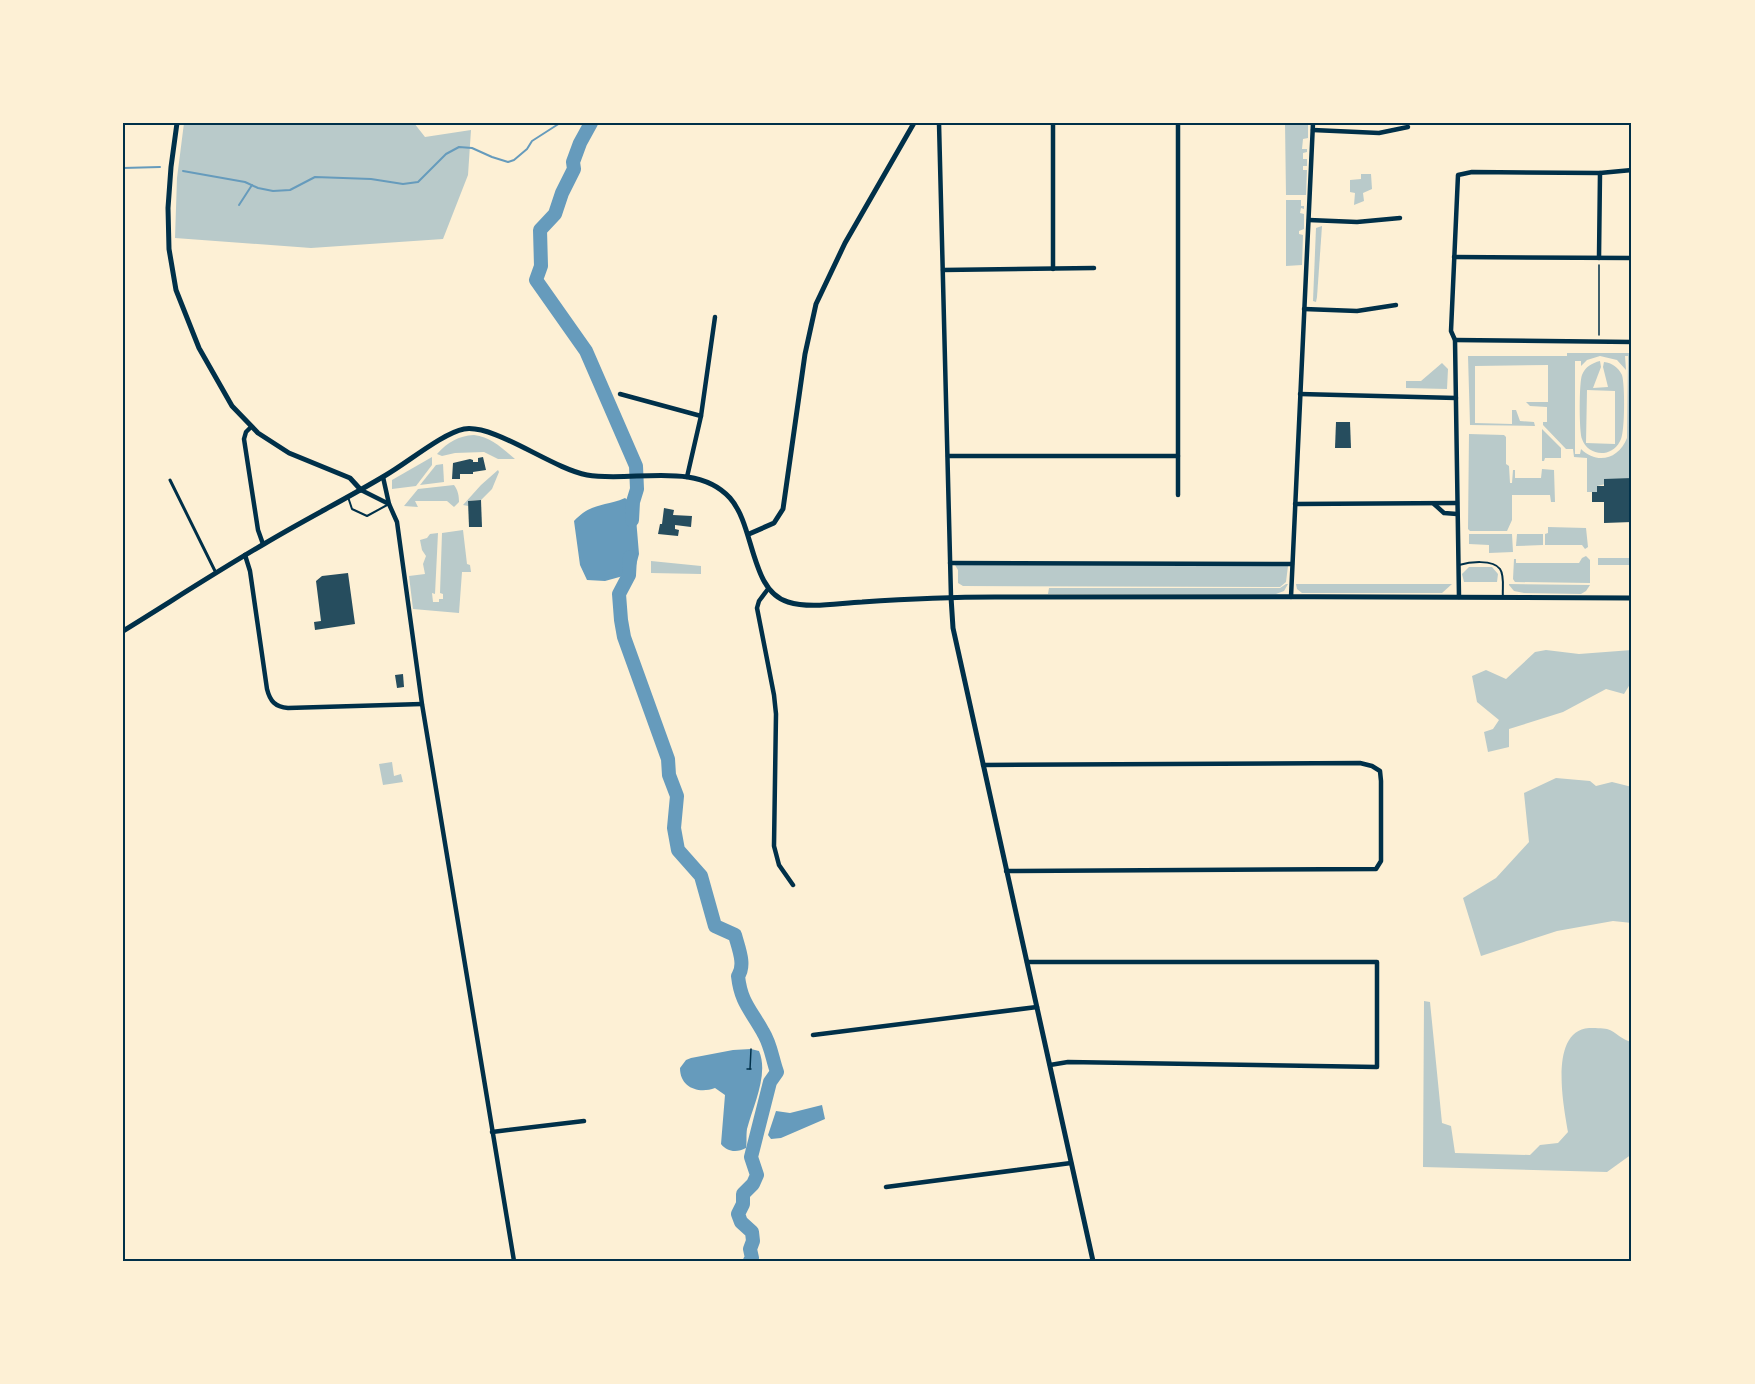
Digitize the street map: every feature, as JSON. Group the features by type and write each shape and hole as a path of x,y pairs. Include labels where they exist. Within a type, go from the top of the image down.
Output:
{"street":[{"path":"177,123 168,208 169,249 174,283 190,328 212,372 232,406 251,427 284,450 350,478 361,490 389,504"},
{"path":"749,534 774,523 783,509 805,354 816,304 828,274 914,123"},
{"path":"939,123 953,628 1093,1261"},
{"path":"1053,123 1053,269"},
{"path":"1178,123 1178,495"},
{"path":"1291,597 1313,123"},
{"path":"1313,130 1373,134 1408,127"},
{"path":"1459,597 1455,340 1451,331 1458,175 1473,172 1600,173 1632,170"},
{"path":"1599,258 1600,173"},
{"path":"1309,220 1357,222 1400,218"},
{"path":"1455,257 1632,258"},
{"path":"943,270 1094,268"},
{"path":"1304,309 1357,311 1396,306"},
{"path":"687,477 701,416 715,317"},
{"path":"1455,340 1632,342"},
{"path":"620,394 701,416"},
{"path":"1300,394 1456,398"},
{"path":"251,427 246,432 244,440 258,530 263,544"},
{"path":"123,631 244,555 361,490 455,431 472,428 487,431 581,474 605,477 666,475 687,477 709,483 729,496 739,510 749,534 760,574 768,589 781,600 802,604 951,597 1632,598"},
{"path":"948,456 1178,456"},
{"path":"383,477 389,504 397,522 422,704 514,1261"},
{"path":"170,480 216,573"},
{"path":"1295,504 1457,503"},
{"path":"1434,504 1444,513 1457,514"},
{"path":"244,555 250,571 267,689 274,704 288,708 422,704"},
{"path":"950,562 1292,564"},
{"path":"768,589 757,608 776,714 774,846 780,865 793,885"},
{"path":"983,765 1360,763 1380,771 1381,861 1376,869 1006,871"},
{"path":"1027,962 1377,962 1377,1067 1068,1062 1050,1065"},
{"path":"813,1035 1037,1007"},
{"path":"492,1132 584,1121"},
{"path":"886,1187 1071,1163"}],"lane":[{"path":"348,497 352,509 367,516 389,504"},
{"path":"1458,566 1466,563 1494,564 1500,569 1502,575 1503,597"}],"path":[{"path":"1599,258 1599,342"},
{"path":"749,1069 751,1049"}],"shaded area":[{"path":"184,123 414,123 425,137 471,130 468,175 443,239 311,248 175,238 177,178"},
{"path":"1285,123 1308,123 1308,138 1303,139 1302,149 1307,149 1307,152 1303,153 1303,159 1307,159 1307,166 1303,166 1303,170 1307,170 1306,195 1286,195"},
{"path":"1361,174 1371,174 1372,189 1363,193 1364,201 1354,205 1355,193 1350,192 1350,180 1361,179"},
{"path":"1286,200 1301,200 1301,206 1304,206 1300,213 1304,214 1304,229 1299,231 1299,234 1303,235 1302,265 1286,266"},
{"path":"1322,226 1316,302 1313,301 1316,228"},
{"path":"1567,353 1632,353 1632,478 1597,486 1597,492 1587,492 1587,458 1574,457 1573,449 1566,449 1543,425 1543,422 1547,422 1547,407 1530,406 1526,402 1548,402 1548,365 1475,366 1475,423 1512,424 1512,410 1516,410 1520,421 1534,422 1535,426 1470,425 1468,356 1567,356","holes":["1600,356 1617,360 1626,370 1625,356 1628,356 1627,438 1619,451 1607,457 1594,457 1581,449 1580,454 1575,454 1575,361 1581,361 1581,366 1587,360"]},
{"path":"1600,361 1601,367 1593,388 1608,387 1604,362 1612,364 1619,370 1624,388 1621,439 1614,449 1604,453 1590,450 1585,445 1580,427 1582,375 1592,364","holes":["1587,390 1615,391 1615,444 1586,443"]},
{"path":"1442,363 1448,369 1447,389 1406,388 1406,381 1421,381"},
{"path":"1542,429 1561,448 1561,458 1545,458 1542,461"},
{"path":"1469,434 1504,435 1506,437 1506,464 1509,466 1510,483 1512,483 1513,470 1515,470 1515,478 1541,478 1542,469 1554,470 1555,502 1551,502 1550,495 1512,495 1512,520 1507,531 1470,531 1468,529"},
{"path":"474,435 491,441 515,459 498,459 484,452 442,456 437,454 454,440"},
{"path":"432,457 432,465 416,486 392,489 392,480"},
{"path":"443,464 444,482 420,485 436,465"},
{"path":"498,470 492,489 481,500 468,501 468,506 463,505 481,485"},
{"path":"454,485 459,502 454,507 447,501 415,501 418,507 404,506 418,489"},
{"path":"1548,527 1586,528 1588,547 1585,549 1582,545 1545,545 1545,534 1548,533"},
{"path":"463,530 467,564 470,565 471,572 462,572 459,613 413,609 409,576 425,574 423,564 426,556 420,540 427,538 430,534 438,533 435,594 432,593 433,602 439,602 439,599 443,599 443,594 440,593 442,533"},
{"path":"1469,534 1512,534 1513,552 1489,553 1489,545 1469,544"},
{"path":"1517,534 1543,534 1543,545 1516,546"},
{"path":"1586,556 1590,560 1590,583 1515,582 1513,579 1514,559 1516,563 1579,563"},
{"path":"1598,558 1632,558 1632,565 1598,565"},
{"path":"651,561 701,566 701,574 651,573"},
{"path":"955,565 1288,566 1286,582 1280,587 963,586 958,583 958,570"},
{"path":"1469,567 1492,567 1498,574 1497,582 1464,582 1462,574"},
{"path":"1288,584 1284,591 1276,594 1048,594 1049,588 1280,588"},
{"path":"1296,584 1452,584 1442,593 1302,593 1297,589"},
{"path":"1509,585 1590,585 1581,594 1524,593 1514,591"},
{"path":"1546,650 1579,654 1632,650 1632,681 1624,694 1606,689 1563,712 1509,729 1509,747 1488,752 1484,732 1493,729 1499,720 1477,702 1472,676 1486,670 1506,679 1535,652"},
{"path":"392,762 394,776 401,774 403,782 383,785 379,764"},
{"path":"1556,778 1590,781 1596,786 1612,782 1632,787 1632,923 1613,921 1557,931 1481,956 1463,898 1496,878 1529,842 1524,793"},
{"path":"1424,1001 1430,1002 1442,1123 1451,1126 1455,1153 1530,1155 1540,1145 1558,1143 1568,1132 1562,1089 1563,1056 1568,1042 1576,1032 1591,1028 1607,1029 1632,1042 1632,1154 1607,1172 1423,1167"}],"water":[{"path":"625,498 635,506 639,554 634,573 605,581 587,580 580,565 574,521 593,508"},
{"path":"751,1049 759,1051 762,1060 761,1080 747,1129 746,1148 732,1151 721,1144 725,1095 715,1088 697,1090 687,1085 680,1068 686,1060 691,1058"},
{"path":"822,1105 825,1119 781,1138 771,1139 768,1135 776,1111 790,1113"}],"building":[{"path":"1336,422 1350,422 1351,448 1335,448"},
{"path":"483,457 486,470 473,472 473,474 460,474 460,479 452,479 453,463 470,459 478,462 478,458"},
{"path":"1632,478 1632,522 1604,523 1604,502 1592,502 1592,492 1597,492 1597,486 1604,486 1604,479"},
{"path":"481,500 482,527 469,527 468,501"},
{"path":"664,508 674,510 673,515 692,516 691,527 675,525 675,529 679,530 678,536 658,534"},
{"path":"348,573 355,624 315,630 314,622 321,621 316,581 322,576"},
{"path":"403,674 404,687 397,688 395,675"}],"waterway":[{"path":"183,171 245,182 273,191 290,190 315,177 371,179 403,184 418,182 446,154 459,147 472,148 508,162 514,160 527,149 532,141 560,123"},
{"path":"591,123 580,143 573,162 574,169 555,214 540,230 541,266 536,280 586,351 636,466 637,489 633,502 632,520"},
{"path":"123,168 160,167"},
{"path":"239,205 252,185"},
{"path":"630,557 629,575 619,594 621,620 624,637 668,759 669,775 677,796 674,828 678,850 701,876 715,926 735,935 741,961 738,976 741,993 766,1037 777,1072 770,1082 751,1157 757,1175 753,1184 743,1194 743,1204 738,1214 741,1222 752,1232 750,1261"}]}
